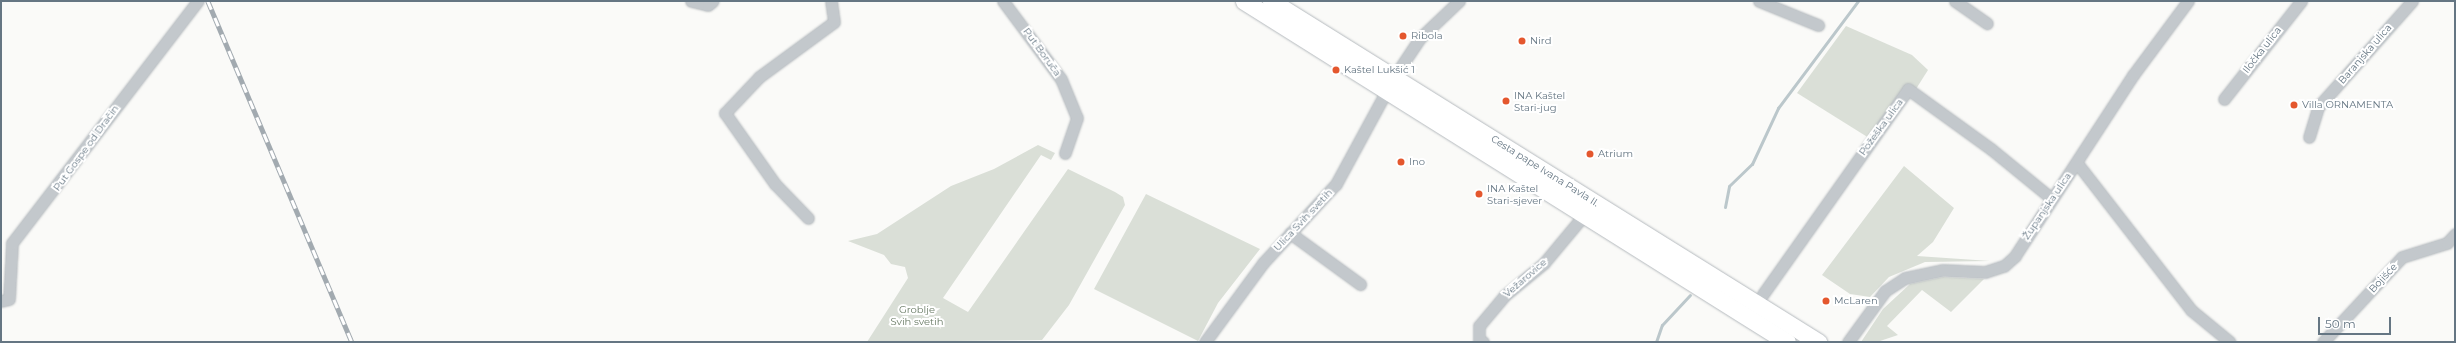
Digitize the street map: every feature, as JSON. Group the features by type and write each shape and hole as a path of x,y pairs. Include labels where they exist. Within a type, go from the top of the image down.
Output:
{"main road":[{"name":"Cesta pape Ivana Pavla II.","path":"1244,1 1391,84 1818,342"},
{"name":"Cesta pape Ivana Pavla II.","path":"1271,1 1584,215 1787,342"}],"street":[{"name":"Put Gospe od Dračin","path":"1,301 9,299 12,243 198,1"},
{"path":"691,1 708,5 713,1"},
{"path":"808,218 775,184 725,113 759,77 834,22 831,1"},
{"name":"Put Boruča","path":"1003,1 1061,79 1077,118 1065,153"},
{"name":"Ulica Svih svetih","path":"1205,342 1227,309 1290,233 1336,184 1391,84 1420,38 1459,1"},
{"path":"1759,1 1818,25"},
{"path":"1955,1 1987,23"},
{"name":"Županjska ulica","path":"1848,342 1885,291 1905,278 1943,270 1985,272 2004,266 2076,163 2133,75 2188,1"},
{"name":"Iločka ulica","path":"2224,99 2301,1"},
{"name":"Baranjska ulica","path":"2309,137 2318,107 2412,1"},
{"name":"Požeška ulica","path":"1764,294 1908,89 1991,149 2051,198"},
{"path":"2076,163 2191,310 2230,342"},
{"name":"Vežarovice","path":"1483,342 1480,340 1479,326 1504,296 1544,262 1584,215"},
{"path":"1290,233 1360,284"},
{"name":"Bojišće","path":"2323,342 2402,257 2447,243 2455,234"}],"green space":[{"path":"1846,26 1912,55 1928,70 1916,89 1869,138 1797,93"},
{"name":"Groblje Svih svetih","path":"1038,145 1055,153 1051,160 1041,155 943,298 968,312 1068,169 1123,197 1125,205 1069,305 1042,340 867,342 908,278 905,267 891,264 884,255 848,241 877,234 951,186 994,169"},
{"path":"1904,166 1954,208 1933,242 1917,256 1990,261 1925,262 1889,277 1870,297 1850,294 1822,275"},
{"path":"1146,194 1260,249 1218,303 1198,341 1094,289"},
{"path":"1943,277 1984,279 1951,312 1922,290 1887,326 1898,335 1877,342 1861,342 1883,309 1910,284"}],"waterway":[{"path":"1725,207 1729,186 1752,164 1778,108 1858,1"},
{"path":"1656,342 1662,325 1690,295"}],"railway":[{"path":"208,1 352,342"}],"place":[{"name":"Ribola","path":"1403,36"},
{"name":"Nird","path":"1522,41"},
{"name":"Kaštel Lukšić 1","path":"1336,70"},
{"name":"INA Kaštel Stari-jug","path":"1506,101"},
{"name":"Villa ORNAMENTA","path":"2294,105"},
{"name":"Atrium","path":"1590,154"},
{"name":"Ino","path":"1401,162"},
{"name":"INA Kaštel Stari-sjever","path":"1479,194"},
{"name":"McLaren","path":"1826,301"}]}
